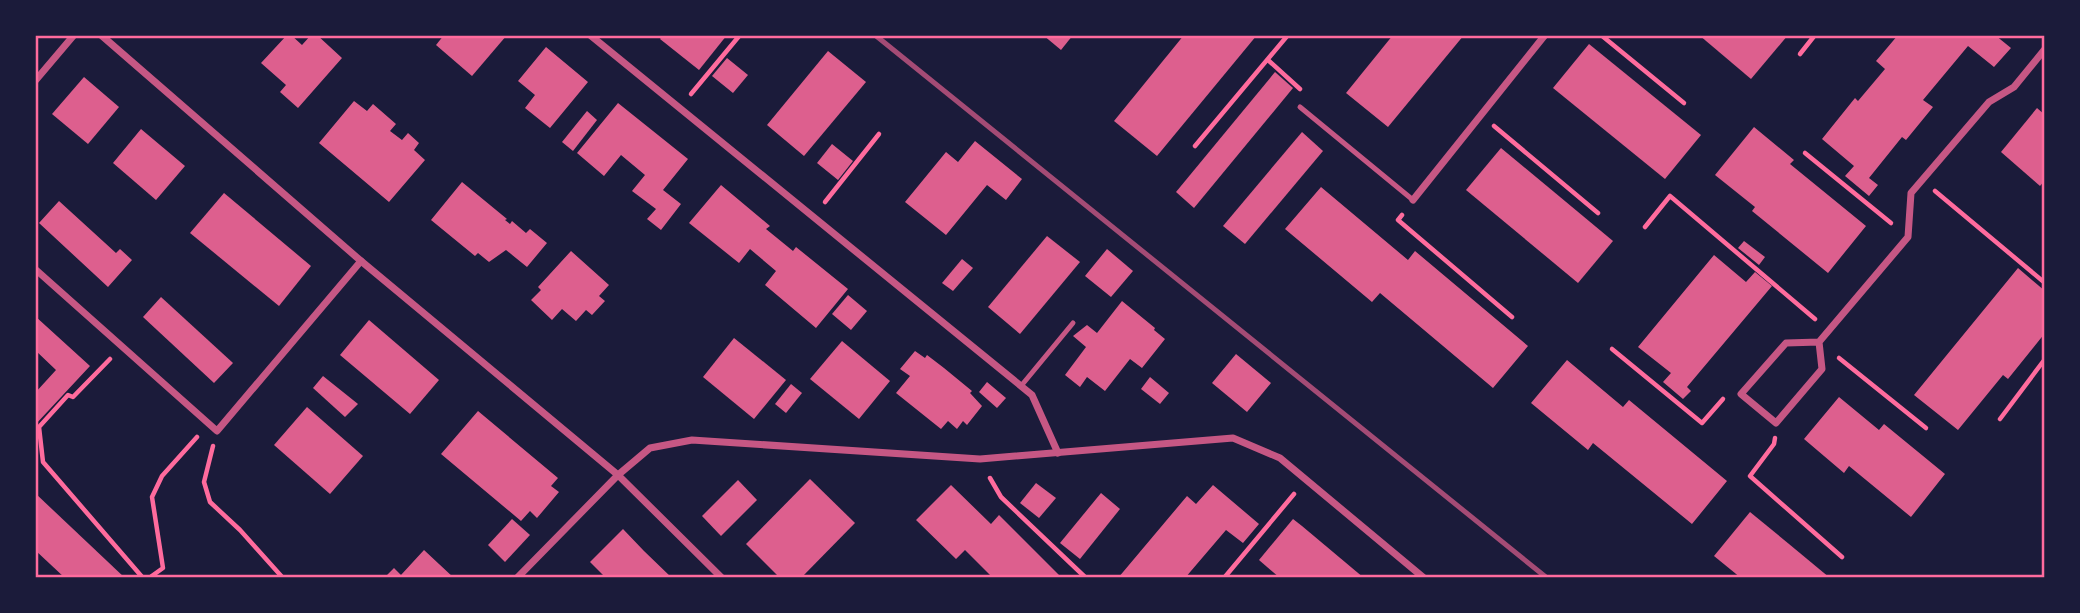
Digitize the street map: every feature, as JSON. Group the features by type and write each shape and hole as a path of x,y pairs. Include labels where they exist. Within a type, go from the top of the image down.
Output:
{"street":[{"path":"35,81 74,35"},
{"path":"101,35 361,261 618,475 722,578"},
{"path":"590,35 1021,386 1032,396 1058,453"},
{"path":"1413,200 1545,35"},
{"path":"1819,342 1822,369 1776,424 1741,394 1786,343 1819,342 1829,331 1908,237 1911,193 1989,102 2014,86 2045,49"},
{"path":"35,270 217,431 361,261"},
{"path":"517,578 618,475 650,448 692,440 980,460 1233,438 1280,458 1424,578"}],"lane":[{"path":"1300,107 1413,200"},
{"path":"1021,386 1073,323"}],"path":[{"path":"680,108 740,35"},
{"path":"1195,146 1288,35"},
{"path":"1601,35 1684,103"},
{"path":"1800,54 1815,35"},
{"path":"1268,60 1300,87 1300,107"},
{"path":"1482,115 1598,213"},
{"path":"813,217 879,134"},
{"path":"1805,153 1908,237"},
{"path":"1921,180 2045,283"},
{"path":"1645,227 1670,196 1829,331"},
{"path":"1413,200 1398,220 1512,317"},
{"path":"1819,342 1926,428"},
{"path":"122,346 73,397 68,396 39,427 41,451 43,462 143,578"},
{"path":"1612,349 1702,423 1721,400 1741,394"},
{"path":"2000,419 2045,359"},
{"path":"149,578 163,568 152,497 162,476 209,424"},
{"path":"1776,424 1774,444 1750,477 1842,557"},
{"path":"217,431 204,482 210,502 240,530 283,578"},
{"path":"980,460 1001,496 1086,578"},
{"path":"1224,578 1306,480"}],"building":[{"path":"287,35 291,35 302,45 311,35 317,35 342,58 298,108 280,92 286,85 261,63"},
{"path":"444,35 507,35 472,76 436,45"},
{"path":"663,35 727,35 699,70 660,39"},
{"path":"1043,35 1073,35 1061,50"},
{"path":"1184,35 1257,35 1157,156 1114,121"},
{"path":"1393,35 1464,35 1388,127 1346,93"},
{"path":"1699,35 1788,35 1751,79"},
{"path":"1898,35 1995,35 2011,48 1994,67 1968,46 1923,100 1933,107 1906,140 1902,137 1869,178 1878,185 1869,196 1845,176 1854,166 1822,139 1855,98 1858,101 1885,69 1876,61"},
{"path":"1589,44 1701,135 1665,179 1553,88"},
{"path":"546,47 588,82 550,128 525,108 535,95 518,81"},
{"path":"828,51 866,82 804,156 767,125"},
{"path":"727,58 748,75 733,93 712,76"},
{"path":"1275,72 1293,88 1194,208 1176,192"},
{"path":"84,77 119,107 88,144 52,114"},
{"path":"354,101 367,111 373,104 396,124 390,131 402,140 408,133 419,143 414,150 425,160 389,202 319,143"},
{"path":"618,103 688,159 663,190 681,204 661,230 647,219 656,209 632,191 645,175 621,155 604,176 577,153"},
{"path":"2037,108 2045,115 2045,180 2040,186 2001,152"},
{"path":"587,111 597,120 573,151 562,142"},
{"path":"1754,127 1794,160 1790,164 1866,226 1828,273 1752,211 1755,207 1715,175"},
{"path":"141,129 185,166 156,200 113,163"},
{"path":"1302,132 1323,151 1245,244 1223,226"},
{"path":"975,141 1022,179 1006,200 987,185 946,235 905,202 946,152 958,162"},
{"path":"832,144 853,161 838,180 817,163"},
{"path":"1501,148 1613,241 1578,283 1466,190"},
{"path":"462,182 510,224 512,221 526,233 530,229 547,243 527,267 506,250 489,262 478,253 475,256 431,220"},
{"path":"721,185 770,226 766,229 793,251 796,247 848,289 816,328 765,285 776,271 750,249 739,263 689,223"},
{"path":"1321,187 1408,260 1415,251 1528,346 1493,388 1380,293 1372,302 1285,229"},
{"path":"224,193 311,266 279,306 190,233"},
{"path":"59,201 116,253 120,249 132,260 108,287 39,223"},
{"path":"1047,236 1080,262 1020,334 988,307"},
{"path":"1744,241 1765,257 1759,265 1738,248"},
{"path":"1107,249 1133,271 1111,297 1085,276"},
{"path":"571,251 609,285 599,296 605,301 592,315 586,310 576,321 562,309 552,320 531,300 541,290 538,287"},
{"path":"1714,255 1746,282 1755,272 1772,286 1687,387 1691,391 1683,399 1663,382 1671,373 1638,347"},
{"path":"962,259 973,268 953,291 942,283"},
{"path":"2018,268 2045,291 2045,333 2008,379 2003,375 1958,430 1914,395"},
{"path":"848,295 867,311 851,330 832,314"},
{"path":"161,297 233,363 214,383 143,317"},
{"path":"1122,301 1165,339 1142,368 1130,359 1105,391 1087,377 1080,387 1065,375 1086,347 1073,336 1087,325 1097,333"},
{"path":"35,316 90,366 35,425 35,393 56,370 35,350"},
{"path":"369,320 439,380 410,414 340,355"},
{"path":"734,338 786,380 754,419 703,377"},
{"path":"842,341 890,381 859,419 810,379"},
{"path":"915,351 925,358 927,355 972,391 970,393 982,406 967,425 963,421 957,429 948,421 941,429 896,393 910,376 900,369"},
{"path":"1236,354 1271,383 1247,412 1212,383"},
{"path":"1567,360 1623,407 1629,400 1727,481 1692,524 1593,443 1588,450 1531,403"},
{"path":"323,376 358,404 345,417 313,388"},
{"path":"1150,377 1169,393 1160,404 1141,389"},
{"path":"987,382 1006,398 997,408 979,392"},
{"path":"791,384 802,393 786,413 775,404"},
{"path":"1839,397 1879,430 1884,424 1945,474 1911,517 1849,466 1844,473 1804,439"},
{"path":"307,407 363,456 330,494 274,445"},
{"path":"478,411 558,478 551,486 559,492 537,518 530,511 521,521 441,454"},
{"path":"810,479 855,523 801,578 780,578 746,544"},
{"path":"738,480 757,500 721,536 702,516"},
{"path":"1036,483 1056,498 1039,518 1020,503"},
{"path":"951,485 991,524 999,515 1062,578 993,578 965,550 956,559 916,520"},
{"path":"1213,485 1259,524 1243,543 1226,530 1185,578 1118,578 1187,496 1196,504"},
{"path":"35,493 125,578 65,578 35,550"},
{"path":"1101,493 1120,509 1080,559 1060,543"},
{"path":"1750,512 1830,578 1741,578 1714,556"},
{"path":"512,519 530,535 505,562 488,545"},
{"path":"1293,519 1364,578 1280,578 1259,560"},
{"path":"623,529 672,578 606,578 590,562"},
{"path":"424,550 454,578 384,578 394,568 401,575"}],"railway":[{"path":"875,35 1547,578"}]}
